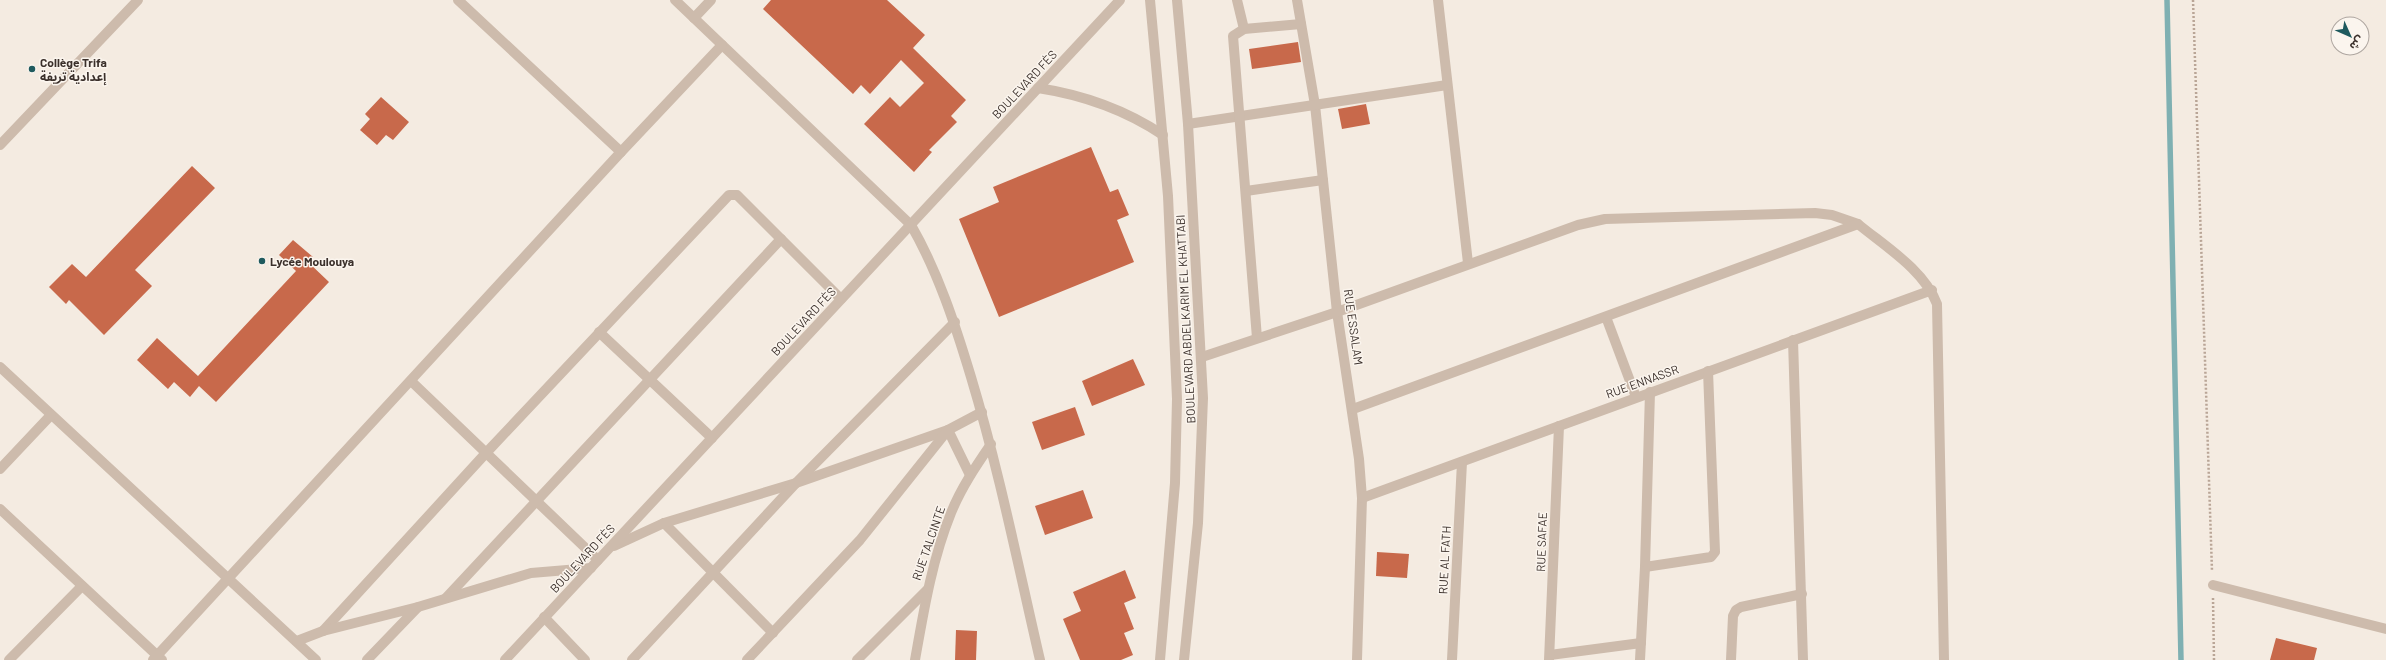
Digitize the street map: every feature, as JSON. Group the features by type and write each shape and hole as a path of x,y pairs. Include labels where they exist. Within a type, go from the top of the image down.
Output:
{"street":[{"path":"0,145 138,0"},
{"path":"458,0 621,152"},
{"path":"675,0 911,224 929,257 955,322 982,412 1040,660"},
{"path":"694,18 711,0"},
{"name":"BOULEVARD FÈS","path":"505,660 1120,0"},
{"name":"BOULEVARD ABDELKARIM EL KHATTABI","path":"1150,0 1169,203 1177,399 1173,511 1160,660"},
{"name":"BOULEVARD ABDELKARIM EL KHATTABI","path":"1177,0 1188,124 1202,357 1201,482 1184,660"},
{"path":"1237,0 1244,29"},
{"name":"RUE ESSALAM","path":"1297,0 1315,105 1337,312 1353,409 1362,498 1356,660"},
{"path":"1438,0 1468,264"},
{"path":"1257,338 1233,36 1244,29 1301,24"},
{"path":"0,509 157,658 229,577 621,152 722,45"},
{"path":"1188,124 1448,86"},
{"path":"1038,88 1068,93 1104,104 1145,123 1163,135"},
{"path":"1246,192 1323,180"},
{"path":"323,631 486,453 729,195 737,195 841,299"},
{"path":"1202,357 1337,312 1553,233 1605,219 1814,213 1832,215 1858,224 1922,278 1932,290 1937,304 1944,660"},
{"path":"1353,409 1858,224"},
{"path":"446,598 781,239"},
{"name":"RUE ENNASSR","path":"1362,498 1932,290"},
{"path":"1606,317 1636,397"},
{"path":"632,660 796,483 955,322"},
{"path":"599,332 712,438"},
{"path":"1793,340 1803,660"},
{"path":"0,367 229,577 316,660"},
{"path":"1645,567 1711,557 1714,555 1708,371"},
{"path":"411,381 598,560"},
{"path":"1640,660 1645,567 1650,392"},
{"path":"609,548 664,523 796,483 948,430 982,412"},
{"path":"0,469 51,415"},
{"name":"RUE SAFAE","path":"1549,658 1559,426"},
{"path":"948,430 970,476"},
{"path":"747,660 860,540 948,430"},
{"name":"RUE TALCINTE","path":"916,660 927,590 939,545 952,511 970,476 990,444"},
{"name":"RUE AL FATH","path":"1452,660 1462,462"},
{"path":"664,523 773,633"},
{"path":"297,641 323,631 418,607 532,573 591,568"},
{"path":"2213,585 2386,629"},
{"path":"9,660 82,586"},
{"path":"856,660 927,590"},
{"path":"1731,660 1733,616 1736,610 1741,606 1802,594"},
{"path":"367,660 418,607"},
{"path":"544,617 585,660"},
{"path":"1549,658 1641,643"}],"path":[{"path":"2193,0 2213,585 2214,660"}],"building":[{"path":"771,0 887,0 925,35 913,48 966,100 951,116 957,122 929,150 932,152 914,172 864,124 890,97 900,107 924,83 901,60 870,94 861,85 853,94 763,9"},
{"path":"1298,42 1301,62 1252,69 1249,49"},
{"path":"381,97 409,122 393,140 386,135 377,145 360,130 370,119 365,114"},
{"path":"1366,104 1370,124 1342,129 1338,109"},
{"path":"1091,147 1110,192 1118,189 1129,215 1117,220 1134,262 999,317 959,219 999,202 993,187"},
{"path":"192,166 215,188 135,270 152,286 104,335 69,300 66,304 49,287 72,264 86,277"},
{"path":"293,240 313,257 308,262 329,282 216,402 199,386 190,397 174,382 168,389 137,360 157,338 198,376 296,271 279,255"},
{"path":"1133,359 1145,385 1092,406 1082,381"},
{"path":"1075,407 1085,435 1042,450 1032,422"},
{"path":"1083,490 1093,518 1045,535 1035,506"},
{"path":"1377,552 1409,554 1407,578 1376,576"},
{"path":"1125,570 1136,598 1124,603 1134,629 1124,633 1133,655 1121,660 1080,660 1063,619 1081,611 1073,592"},
{"path":"956,630 977,631 976,660 955,660"},
{"path":"2276,638 2317,648 2314,660 2270,660"}],"waterway":[{"path":"2167,0 2181,660"}],"place":[{"name":"Collège Trifa إعدادية تريفة","path":"32,69"},
{"name":"Lycée Moulouya","path":"262,261"}]}
